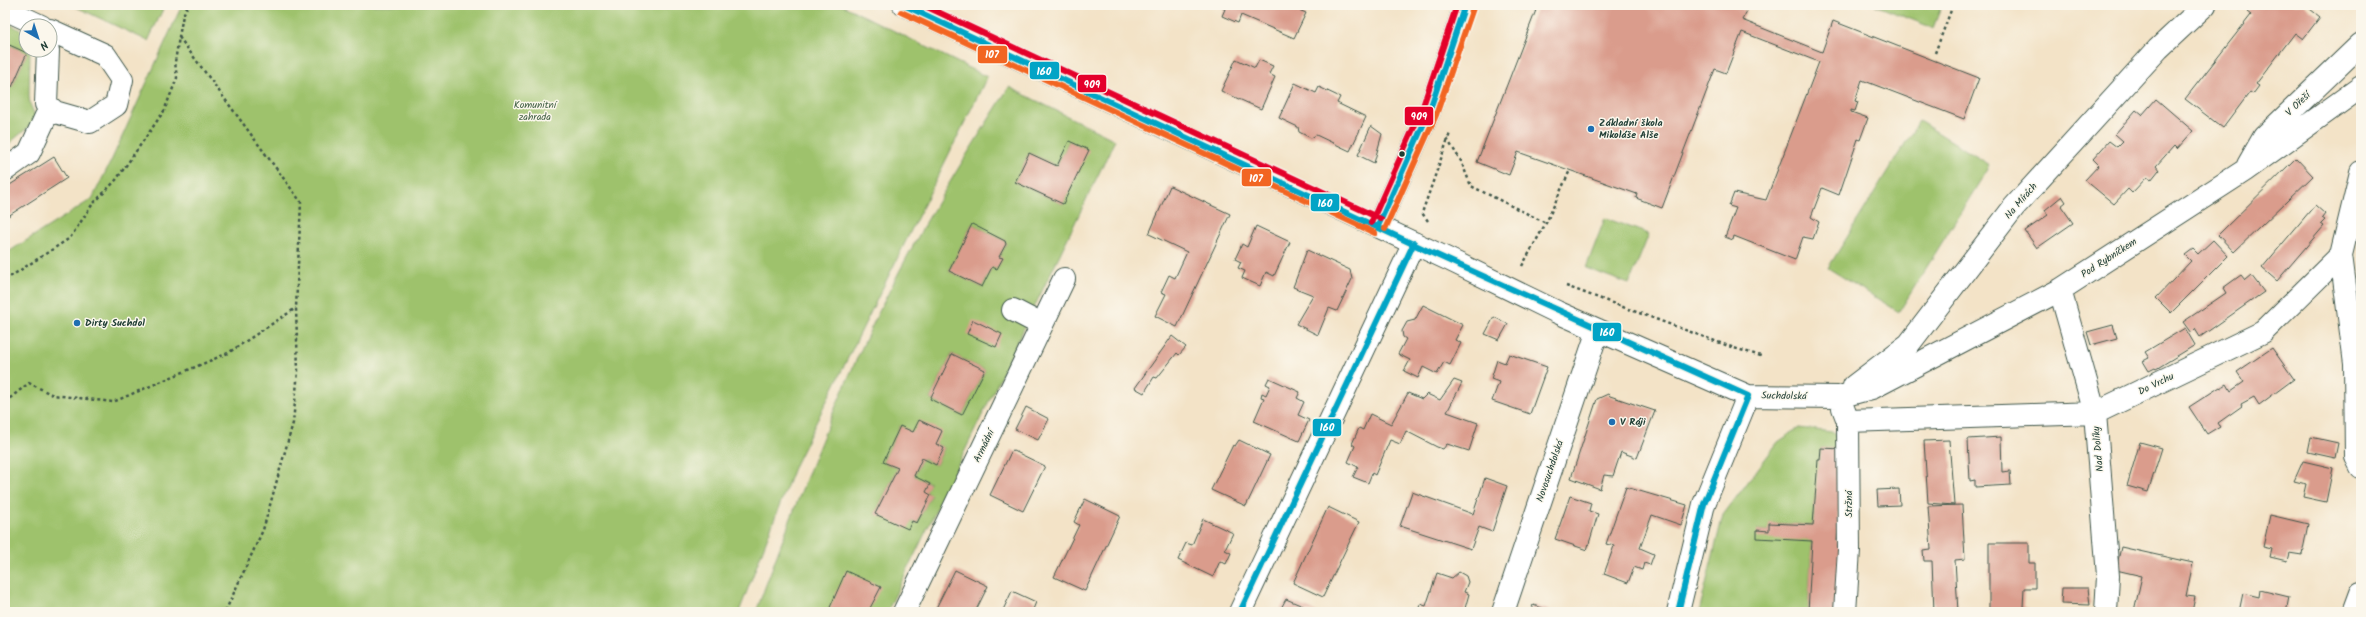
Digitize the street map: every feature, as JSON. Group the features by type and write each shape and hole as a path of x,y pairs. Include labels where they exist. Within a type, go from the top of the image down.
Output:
{"street":[{"name":"Suchdolská","path":"904,5 1598,330 1748,396 1839,397"},
{"path":"1378,226 1429,112 1466,5"},
{"name":"Na Mírách","path":"1839,397 1909,344 2014,207 2158,49 2205,5"},
{"path":"5,9 24,18"},
{"path":"48,58 46,104 55,112 90,122 116,105 122,80 105,55 58,34"},
{"name":"V Ořeší","path":"2244,171 2264,137 2361,44"},
{"name":"Pod Rybníčkem","path":"1839,397 1872,388 2060,290 2244,171 2361,87"},
{"path":"5,170 30,153 46,116 55,112"},
{"path":"2361,172 2341,255 2358,365 2356,457 2361,468"},
{"path":"1240,612 1414,243"},
{"name":"Do Vrchu","path":"1848,421 2095,413 2263,332 2341,255"},
{"name":"Armádní","path":"904,612 1064,279"},
{"name":"Nad Dolíky","path":"2060,290 2095,413 2108,576 2106,612"},
{"path":"1013,310 1042,325"},
{"name":"Novosuchdolská","path":"1503,612 1598,330"},
{"path":"1678,612 1704,504 1748,396"},
{"name":"Stržná","path":"1839,397 1848,421 1849,550 1845,612"},
{"path":"2354,612 2361,594"}],"path":[{"path":"5,280 70,238 92,205 116,180 164,111 177,78 175,62 183,15 188,5"},
{"path":"1935,54 1953,5"},
{"path":"179,37 301,202 296,308 298,371 293,422 263,530 224,612"},
{"path":"1429,112 1461,161 1471,186 1546,223"},
{"path":"1431,224 1422,213 1452,126"},
{"path":"1522,266 1546,223 1570,170"},
{"path":"1515,263 1529,269"},
{"path":"1563,284 1717,342 1760,356"},
{"path":"5,402 29,384 53,395 113,402 228,353 296,308"}],"green space":[{"path":"72,5 165,5 148,41"},
{"name":"Komunitní zahrada","path":"182,5 842,5 987,77 795,465 739,612 5,612 5,254 92,199 112,159"},
{"path":"1875,5 1942,5 1933,28"},
{"path":"5,22 18,28 18,49 5,43"},
{"path":"25,58 30,58 29,96 30,104 37,120 7,145 5,144 5,84 12,87"},
{"path":"1009,87 1115,140 887,612 756,612 822,440 878,313 899,272 952,178","holes":["1069,141 1088,150 1063,204 1015,182 1029,153 1057,166","972,224 1005,241 1006,244 999,257 1002,259 997,269 992,267 982,287 949,271","952,354 985,370 962,415 930,399","900,426 944,448 936,465 922,458 914,476 930,483 926,492 931,495 917,523 875,514 898,468 883,462"]},
{"path":"1919,121 1990,165 1899,312 1828,268"},
{"path":"1605,218 1649,234 1629,284 1586,268"},
{"path":"1799,428 1832,432 1842,439 1842,449 1821,448 1813,525 1770,523 1769,531 1757,530 1812,541 1808,612 1699,612 1723,515 1778,442"}],"building":[{"path":"1216,5 1287,5 1306,13 1294,38 1241,15 1238,23 1222,16 1225,9"},
{"name":"Základní škola Mikoláše Alše","path":"1538,5 1739,5 1738,7 1747,11 1742,20 1822,52 1833,21 1979,78 1964,119 1862,80 1855,101 1858,102 1855,111 1851,110 1851,112 1868,118 1860,140 1858,139 1839,195 1822,188 1811,217 1819,222 1813,239 1803,237 1795,260 1734,236 1733,240 1725,237 1736,208 1729,206 1734,193 1766,200 1819,62 1742,32 1726,73 1715,69 1662,208 1636,198 1637,194 1518,152 1509,175 1477,162"},
{"path":"2252,5 2305,5 2320,17 2303,39 2295,33 2256,84 2259,86 2253,94 2250,92 2223,128 2185,99 2251,15 2247,12"},
{"path":"5,43 18,49 18,58 25,58 12,87 5,84"},
{"path":"1236,59 1255,68 1259,60 1273,66 1269,74 1275,77 1261,109 1221,91"},
{"path":"1295,83 1316,93 1319,87 1340,97 1337,103 1366,117 1350,151 1316,135 1311,138 1299,132 1298,127 1279,118"},
{"path":"2156,99 2193,131 2177,149 2174,146 2156,166 2159,170 2151,180 2147,177 2132,193 2128,189 2114,204 2085,180 2099,165 2093,159 2109,141 2117,147 2123,141 2115,134 2136,110 2142,115"},
{"path":"1371,126 1382,134 1374,163 1358,155"},
{"path":"1069,141 1089,150 1063,204 1015,182 1029,153 1057,166"},
{"path":"54,157 67,178 5,218 5,188"},
{"path":"2296,158 2313,176 2234,252 2218,235"},
{"path":"1170,186 1230,214 1177,327 1155,316 1166,294 1161,292 1169,275 1175,278 1187,252 1149,234"},
{"path":"2062,196 2066,202 2061,206 2073,223 2037,248 2025,231 2048,215 2045,210"},
{"path":"2315,205 2325,214 2322,218 2325,220 2321,224 2324,226 2277,281 2262,268"},
{"path":"972,224 1005,241 1006,244 999,257 1003,258 997,269 992,267 982,287 949,271"},
{"path":"1256,226 1290,242 1274,276 1266,272 1260,286 1242,278 1245,271 1238,268 1241,262 1235,259 1242,244 1247,247"},
{"path":"2213,240 2228,256 2171,313 2156,298 2191,261 2185,255 2193,249 2198,254"},
{"path":"1307,250 1350,270 1352,279 1337,311 1329,308 1318,335 1296,324 1313,295 1293,287"},
{"path":"2241,275 2245,280 2251,275 2264,292 2200,337 2195,329 2191,333 2183,322 2226,293 2223,288"},
{"path":"1423,305 1463,325 1455,340 1461,343 1450,365 1444,362 1437,374 1423,367 1418,378 1404,371 1410,360 1398,354 1406,339 1403,337 1402,331 1407,322 1415,320"},
{"path":"1494,317 1508,324 1499,340 1485,334"},
{"path":"973,320 1002,334 996,347 967,334"},
{"path":"2113,325 2117,338 2091,345 2087,332"},
{"path":"2185,328 2195,345 2156,369 2155,368 2149,371 2143,361 2149,358 2145,352"},
{"path":"1172,336 1186,347 1179,355 1177,353 1157,378 1154,377 1144,393 1135,388"},
{"path":"2272,348 2294,379 2259,405 2254,397 2241,404 2242,406 2218,423 2220,426 2207,434 2189,407 2220,387 2221,388 2227,384 2231,391 2244,382 2237,372"},
{"path":"952,354 985,370 962,415 930,399"},
{"path":"1509,354 1547,367 1530,414 1492,401 1499,382 1491,379 1497,360 1505,363"},
{"path":"1269,378 1300,392 1297,398 1304,402 1298,415 1309,420 1299,441 1254,421 1264,398 1261,397 1262,393 1266,395 1270,386 1266,384"},
{"path":"1454,380 1462,383 1447,412 1478,423 1469,451 1447,444 1443,449 1406,431 1400,444 1390,440 1375,475 1372,473 1368,483 1353,477 1358,467 1348,462 1355,446 1352,444 1359,428 1363,430 1370,414 1391,424 1408,393 1422,399 1427,394 1440,400"},
{"path":"1608,394 1610,396 1655,411 1637,458 1621,452 1613,476 1604,475 1600,489 1571,478 1597,399"},
{"path":"1026,407 1049,419 1038,440 1015,429"},
{"path":"919,420 942,431 936,444 944,448 936,465 922,458 914,476 930,484 926,492 931,495 917,523 912,521 908,529 875,514 898,468 883,462 900,426 913,432"},
{"path":"2001,437 2002,472 2010,471 2011,485 1975,487 1975,480 1970,481 1968,439"},
{"path":"2311,437 2338,443 2335,458 2308,452"},
{"path":"1239,440 1270,455 1246,506 1211,490 1233,445 1235,446"},
{"path":"1949,440 1954,505 1928,503 1924,441"},
{"path":"2140,442 2162,448 2148,492 2127,486"},
{"path":"1821,448 1842,449 1837,542 1842,543 1838,612 1808,612 1812,541 1757,538 1757,530 1769,531 1769,523 1813,525 1818,460 1820,460"},
{"path":"1012,450 1045,466 1023,511 990,495"},
{"path":"2303,461 2333,468 2326,502 2303,497 2306,484 2294,481"},
{"path":"1485,478 1507,486 1492,532 1479,527 1471,549 1400,526 1412,492 1473,514"},
{"path":"1626,487 1687,505 1681,525 1652,515 1640,548 1654,554 1650,565 1644,563 1642,570 1634,567 1628,583 1604,574 1614,546 1606,544"},
{"path":"1899,489 1900,505 1878,506 1877,490"},
{"path":"1570,496 1591,503 1589,511 1598,514 1587,550 1555,539"},
{"path":"1085,499 1120,516 1085,591 1054,577 1079,525 1074,522"},
{"path":"1962,505 1965,559 1955,560 1958,612 1934,612 1932,561 1924,561 1923,550 1931,549 1928,506"},
{"path":"1328,507 1359,522 1323,597 1293,583"},
{"path":"2270,515 2308,524 2302,555 2289,553 2287,561 2270,557 2272,549 2263,547"},
{"path":"1203,519 1233,533 1225,550 1231,553 1226,564 1220,561 1213,577 1178,560 1186,543 1192,545"},
{"path":"1989,543 2029,543 2029,563 2035,563 2035,588 2024,588 2023,607 2029,609 1989,609"},
{"path":"2121,547 2193,563 2186,596 2195,597 2192,612 2134,612 2142,576 2116,570"},
{"path":"955,570 988,586 975,612 934,612"},
{"path":"846,571 881,587 868,612 828,612"},
{"path":"1459,572 1466,576 1468,582 1464,592 1469,594 1464,612 1418,612 1420,604 1426,606 1437,573 1452,578"},
{"path":"2062,588 2088,588 2090,605 2061,604"},
{"path":"2260,590 2289,597 2286,612 2239,612 2243,593 2259,597"},
{"path":"1012,591 1036,602 1032,612 1003,610"},
{"path":"1286,599 1317,612 1279,612"},
{"path":"1533,605 1554,612 1530,612"}],"transit line":[{"name":"160","path":"904,5 1430,252 1748,396"},
{"name":"909","path":"923,5 1381,219"},
{"name":"909","path":"1371,223 1422,109 1457,5"},
{"name":"160","path":"1378,226 1429,112 1465,5"},
{"name":"107","path":"1385,229 1436,115 1473,8"},
{"name":"107","path":"901,12 1375,233"},
{"name":"160","path":"1240,612 1414,243"},
{"name":"160","path":"1678,612 1704,504 1748,396"}],"place":[{"name":"Základní škola Mikoláše Alše","path":"1591,129"},
{"name":"Dirty Suchdol","path":"77,323"},
{"name":"V Ráji","path":"1612,422"}]}
